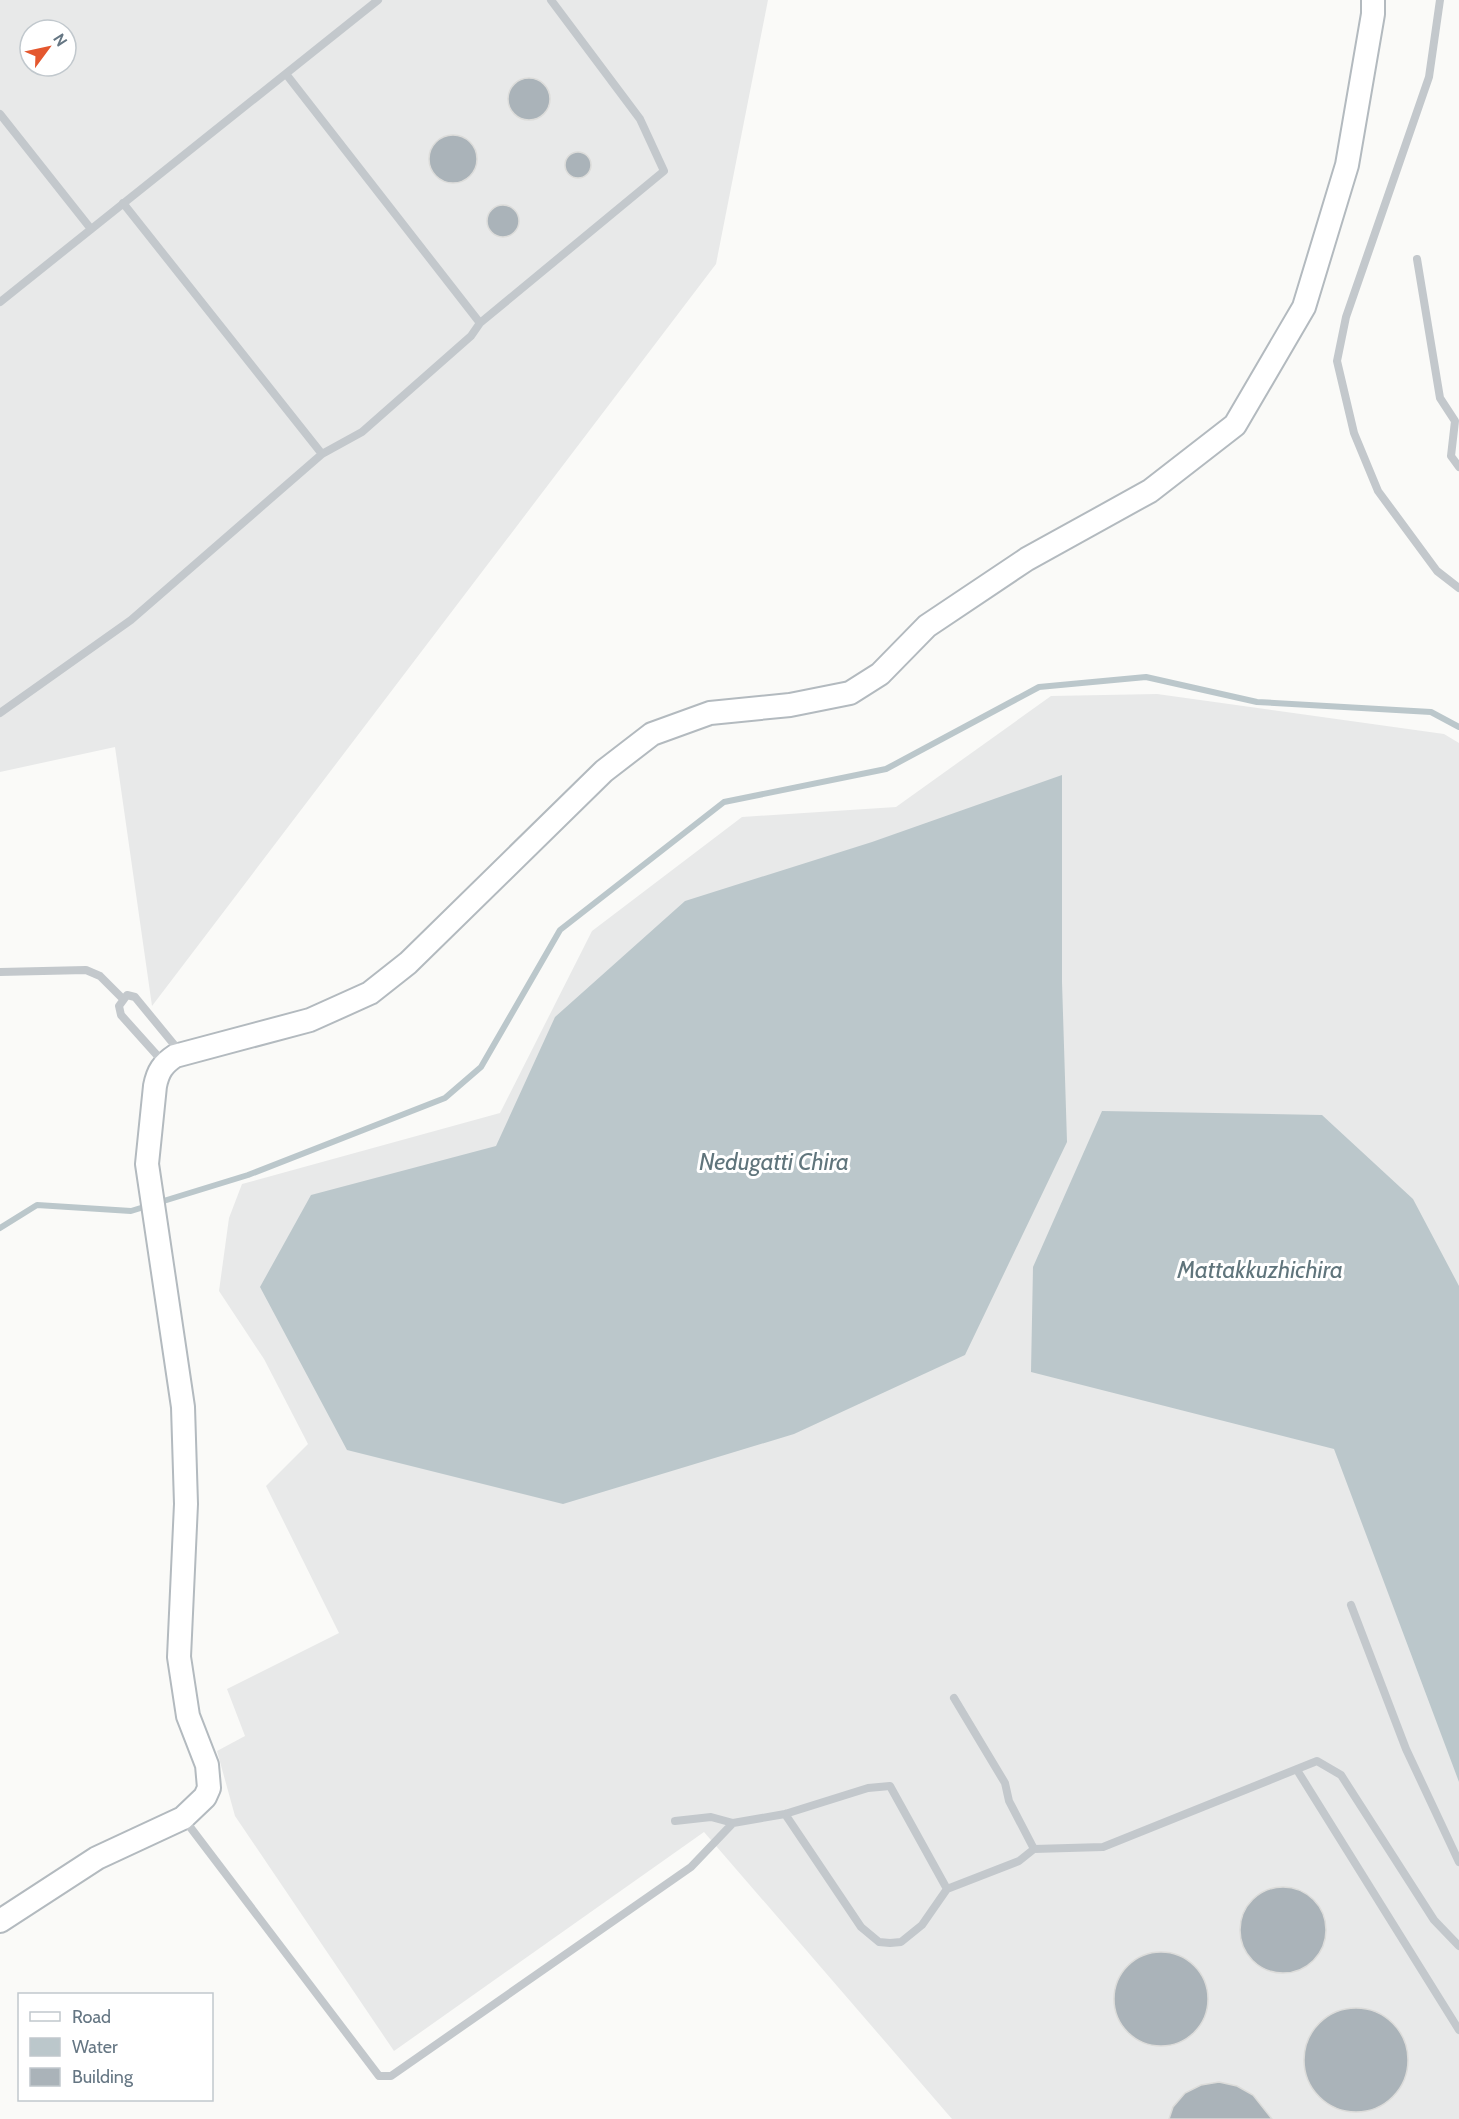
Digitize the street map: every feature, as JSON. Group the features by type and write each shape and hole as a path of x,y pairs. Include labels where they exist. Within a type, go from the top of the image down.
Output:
{"main road":[{"path":"0,1921 98,1858 183,1818 205,1797 209,1780 207,1765 188,1716 179,1657 186,1504 183,1407 147,1164 157,1074 173,1058 310,1020 370,993 408,963 604,771 652,734 711,713 790,705 850,693 880,674 927,626 1027,559 1150,491 1235,425 1304,307 1347,165 1373,14 1373,0"}],"lane":[{"path":"0,302 378,0"},
{"path":"0,713 131,620 322,454 362,432 471,336 480,323 664,171 640,119 551,0"},
{"path":"1440,0 1429,77 1346,317 1337,361 1354,433 1378,491 1437,571 1459,588"},
{"path":"286,74 480,323"},
{"path":"0,114 91,229"},
{"path":"123,203 322,454"},
{"path":"1417,259 1440,398 1457,420 1451,456 1459,467"},
{"path":"0,972 86,970 99,976 123,999"},
{"path":"127,995 135,997 173,1058 121,1015 119,1006 127,995"},
{"path":"1351,1605 1406,1749 1459,1862"},
{"path":"954,1698 1005,1783 1008,1801 1034,1849"},
{"path":"785,1814 861,1927 879,1942 901,1942 922,1925 947,1889 1019,1861 1034,1849 1103,1847 1317,1761 1341,1775 1434,1920 1459,1946"},
{"path":"1297,1770 1459,2030"},
{"path":"675,1821 711,1817 733,1823 785,1814 868,1788 890,1786 947,1889"},
{"path":"183,1818 379,2076 391,2076 691,1867 733,1823"}],"shaded area":[{"path":"0,0 768,0 716,264 152,1006 115,747 0,772"},
{"path":"1157,694 1444,734 1459,743 1459,2119 952,2119 704,1832 394,2051 235,1816 217,1751 245,1736 227,1689 339,1633 266,1486 308,1444 264,1359 219,1291 229,1218 242,1184 500,1113 592,931 742,817 896,807 1051,696"}],"water":[{"name":"Nedugatti Chira","path":"1062,775 1062,982 1067,1142 965,1355 794,1434 563,1504 347,1450 260,1287 311,1195 496,1146 555,1017 685,901 872,842"},
{"name":"Mattakkuzhichira","path":"1102,1111 1322,1115 1413,1199 1459,1286 1459,1782 1334,1449 1031,1372 1033,1267"}],"building":[{"path":"529,78 537,79 544,84 549,91 549,107 544,114 537,119 529,120 521,119 514,114 509,107 508,99 509,91 514,84 521,79"},
{"path":"453,135 470,142 477,159 470,176 453,183 436,176 429,159 436,142"},
{"path":"578,152 587,156 591,165 587,174 578,178 569,174 565,165 569,156"},
{"path":"503,205 515,209 519,221 515,233 503,237 491,233 487,221 491,209"},
{"path":"1283,1887 1300,1890 1314,1899 1323,1913 1326,1930 1323,1947 1314,1961 1300,1970 1283,1973 1266,1970 1252,1961 1243,1947 1240,1930 1243,1913 1252,1899 1266,1890"},
{"path":"1161,1952 1179,1956 1194,1966 1204,1981 1208,1999 1204,2017 1194,2032 1179,2042 1161,2046 1143,2042 1128,2032 1118,2017 1114,1999 1118,1981 1128,1966 1143,1956"},
{"path":"1356,2008 1376,2012 1393,2023 1404,2040 1408,2060 1404,2080 1393,2097 1376,2108 1356,2112 1336,2108 1319,2097 1308,2080 1304,2060 1308,2040 1319,2023 1336,2012"},
{"path":"1219,2082 1237,2086 1253,2095 1272,2119 1169,2119 1173,2107 1185,2093 1201,2085"}],"waterway":[{"path":"0,1228 37,1205 131,1211 248,1175 445,1098 481,1067 560,930 724,802 886,769 1039,687 1146,677 1257,702 1431,712 1459,727"}]}
